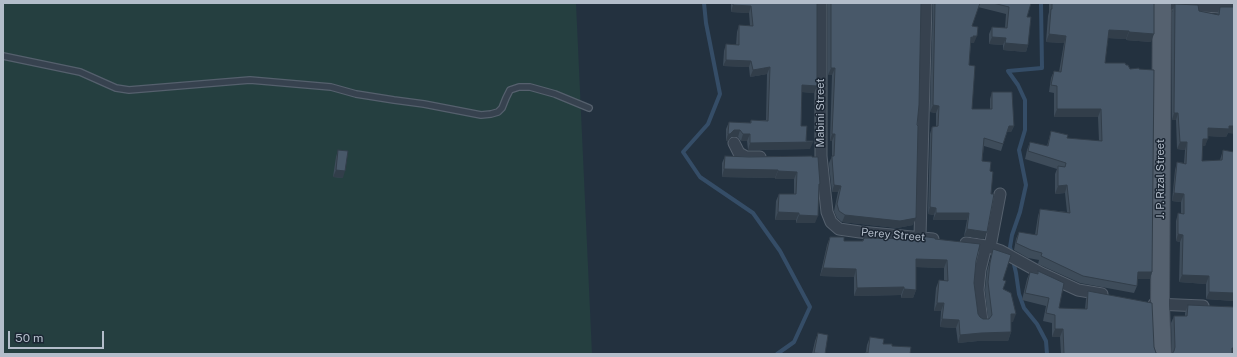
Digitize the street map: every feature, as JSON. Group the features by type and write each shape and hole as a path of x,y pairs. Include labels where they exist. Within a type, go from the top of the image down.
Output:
{"main road":[{"name":"J. P. Rizal Street","path":"1160,3 1153,303 1162,354"}],"street":[{"name":"Mabini Street","path":"821,3 817,156 827,212 831,222"},
{"path":"920,237 926,3"},
{"path":"1160,3 1234,8"},
{"path":"734,143 739,153 746,157 769,157"},
{"path":"982,321 978,290 980,270 992,248 1000,194"},
{"name":"Perey Street","path":"831,222 839,229 942,240"},
{"path":"957,242 992,248 1078,290 1116,297"},
{"path":"1153,303 1212,306"}],"lane":[{"path":"3,56 80,72 116,88 129,90 250,80 331,88 368,96 424,104 481,115 498,112 502,108 510,90 519,87 530,87 556,94 590,108"}],"green space":[{"path":"3,3 576,3 592,354 3,354"}],"building":[{"path":"733,3 817,3 817,86 802,85 801,126 807,126 806,141 813,142 750,143 750,134 743,134 740,130 734,130 728,134 729,122 751,123 751,120 768,121 770,67 753,70 751,61 726,60 726,44 739,45 739,25 753,26 751,6 733,5"},
{"path":"831,3 921,3 916,218 900,221 845,215 839,211 837,204 841,186 834,185 832,158 832,156 834,156 835,134 832,134 835,68 831,68"},
{"path":"935,3 980,3 972,26 978,27 977,36 973,36 973,38 971,37 969,65 975,66 972,109 992,109 992,92 1012,92 1014,126 1009,126 1003,144 984,138 982,161 991,162 990,171 993,172 991,194 994,194 987,232 967,229 969,213 936,213 936,208 930,207 932,127 938,126 939,106 933,105"},
{"path":"993,3 1031,3 1027,17 1031,17 1028,45 1005,43 1006,38 992,37 992,27 1007,28 1009,7"},
{"path":"1052,3 1154,3 1154,34 1109,30 1105,63 1125,63 1130,69 1139,68 1154,70 1152,272 1138,272 1137,286 1083,276 1041,256 1042,253 1016,243 1019,232 1037,235 1040,209 1070,213 1067,185 1058,186 1058,166 1065,167 1066,163 1028,151 1030,142 1048,146 1051,131 1068,135 1067,138 1102,141 1101,109 1057,109 1057,86 1051,85 1054,71 1061,72 1066,36 1049,34"},
{"path":"1175,4 1198,5 1199,11 1219,15 1220,7 1234,7 1234,126 1229,126 1229,129 1208,128 1208,139 1203,139 1202,161 1222,160 1223,150 1234,152 1234,293 1209,292 1209,276 1182,275 1183,235 1178,234 1178,213 1184,214 1184,194 1174,193 1177,162 1186,164 1187,142 1180,142 1178,113 1174,113"},
{"path":"338,150 348,151 345,171 336,170"},
{"path":"725,156 818,157 820,184 818,216 778,212 779,194 796,194 797,172 778,170 724,169"},
{"path":"920,236 980,244 976,261 974,283 978,314 983,319 989,319 992,315 988,282 993,249 1011,255 1003,280 1006,281 1003,289 1011,293 1016,314 1011,314 1011,332 960,335 959,320 942,319 944,303 937,303 939,280 948,281 947,260 916,259 916,290 904,289 904,287 857,288 856,269 823,268 830,237 844,237 844,241 863,241 864,238 920,239"},
{"path":"1038,271 1064,283 1059,308 1087,309 1088,291 1152,303 1154,347 1156,353 1158,354 1064,354 1063,329 1055,329 1055,315 1046,313 1049,298 1025,293 1030,272 1038,274"},
{"path":"1188,305 1234,307 1234,348 1232,348 1232,354 1172,354 1175,347 1174,316 1187,316"},
{"path":"818,333 828,335 825,354 814,353"},
{"path":"870,337 884,339 883,344 911,347 910,354 866,354 866,352 868,353"}],"waterway":[{"path":"704,3 706,23 720,94 708,124 683,152 700,177 753,213 780,251 810,307 794,342 777,354"},
{"path":"1012,254 1010,247 1012,235 1020,212 1026,185 1019,150 1025,130 1025,100 1018,85 1008,71 1042,68 1041,3"},
{"path":"1013,260 1019,294 1024,308 1037,324 1046,341 1047,354"}]}
